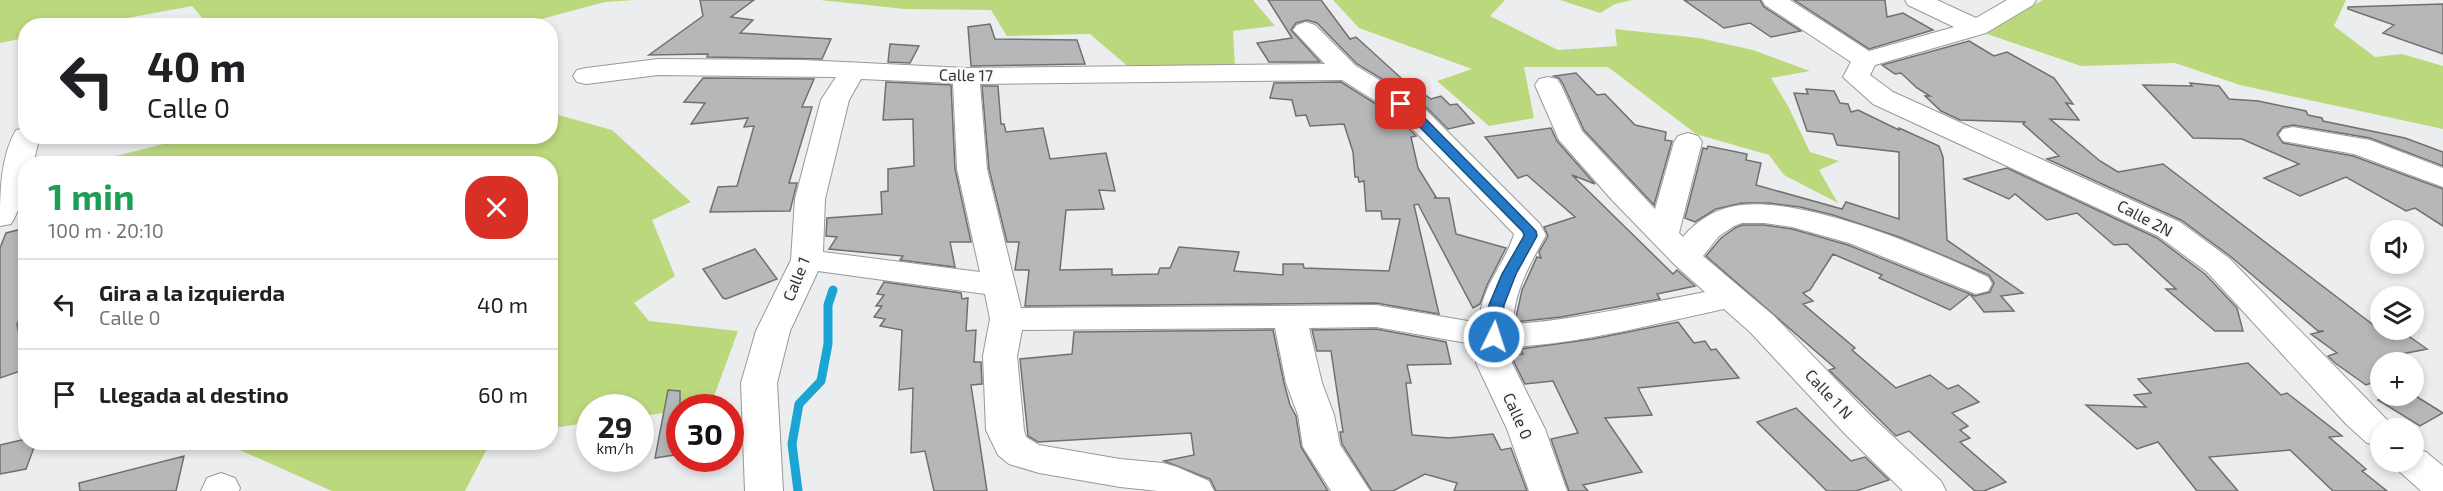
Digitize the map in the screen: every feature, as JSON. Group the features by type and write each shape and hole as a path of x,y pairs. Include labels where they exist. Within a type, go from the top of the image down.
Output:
{"street":[{"name":"Calle 2N","path":"1774,0 1860,69 1884,98 2091,191 2169,229 2218,265 2370,424"},
{"path":"1917,0 1977,28"},
{"path":"1860,69 1977,28 2024,0"},
{"path":"1306,30 1347,72"},
{"name":"Calle 17","path":"586,76 658,66 803,68 966,76 1347,72"},
{"name":"Calle 1","path":"764,491 759,383 774,331 807,260 812,188 835,100 853,71"},
{"name":"Calle 0","path":"1347,72 1411,111 1529,231 1530,236 1509,274 1497,305 1494,363 1526,429 1548,491"},
{"path":"966,76 972,169 1007,319 1000,356 1005,430 1011,445 1022,454 1039,459 1120,473 1163,477 1195,491"},
{"name":"Calle 1 N","path":"1548,85 1569,134 1623,194 1686,258 1762,324 1858,425 1927,491"},
{"path":"2293,135 2360,146 2443,178"},
{"path":"1663,234 1688,142"},
{"path":"0,217 18,165"},
{"path":"1686,258 1694,243 1703,233 1725,218 1742,214 1770,214 1798,218 1845,233 1948,269 1976,284"},
{"path":"807,260 998,285"},
{"path":"1007,319 1376,316 1494,337 1541,334 1731,297"},
{"path":"1289,316 1304,383 1316,415 1322,447 1351,491"},
{"path":"2424,472 2443,488"}],"green space":[{"path":"0,0 634,0 605,2 545,18 202,18 192,6 128,18 18,18 18,39 0,43"},
{"path":"820,0 1253,0 1275,26 1233,31 1235,67 1131,69 1090,34 1007,36 991,10 905,9"},
{"path":"1333,0 1505,0 1490,16 1558,50 1617,46 1615,29 1699,38 1753,50 1810,71 1771,78 1788,106 1810,152 1839,161 1819,170 1838,203 1784,175 1769,155 1696,134 1608,67 1524,67 1534,118 1489,126 1437,81 1472,69 1359,28"},
{"path":"1560,0 1632,0 1615,4 1600,13"},
{"path":"2043,0 2346,0 2334,26 2375,57 2402,54 2443,66 2443,129 2240,85 2175,63 2081,66 1981,32"},
{"path":"558,115 612,130 691,202 652,220 675,276 634,303 649,321 738,331 715,394 666,394 666,413 654,414 654,394 576,394 576,425 558,427 558,156 116,156 163,144 558,144"},
{"path":"240,450 486,450 465,491 332,491"}],"building":[{"path":"700,0 754,0 731,17 753,20 740,33 831,39 822,59 707,57 708,54 649,55 703,16"},
{"path":"1268,0 1321,0 1350,39 1356,37 1401,78 1431,99 1441,96 1450,105 1457,104 1474,123 1448,129 1422,103 1357,64 1317,23 1307,20 1296,23 1291,30 1320,62 1269,62 1257,43 1292,38"},
{"path":"1684,0 1760,0 1764,7 1801,31 1771,37 1750,23 1724,28"},
{"path":"1794,0 1885,0 1887,17 1903,13 1933,30 1869,49"},
{"path":"2443,4 2443,54 2383,33 2394,25 2348,9 2348,7"},
{"path":"990,24 995,39 1077,40 1085,64 971,66 968,27"},
{"path":"1969,41 1994,56 2007,52 2054,78 2073,104 2066,103 2079,120 2050,119 2100,161 2118,172 2163,164 2370,322 2370,340 2414,340 2427,349 2412,352 2370,352 2370,384 2366,385 2335,363 2328,356 2337,353 2311,334 2324,331 2318,331 2230,256 2181,220 2047,159 2059,156 2023,124 2025,122 1960,120 1941,111 1925,96 1930,96 1917,88 1901,73 1895,74 1882,65"},
{"path":"890,44 919,46 910,63 888,62"},
{"path":"1576,73 1597,95 1605,94 1635,125 1666,132 1665,140 1672,141 1654,205 1584,130 1563,84 1559,78 1554,76"},
{"path":"703,78 814,79 802,107 812,107 789,183 797,183 790,211 710,212 718,187 737,186 754,126 744,127 748,118 691,124 705,103 684,102"},
{"path":"886,82 951,85 955,169 971,242 950,242 955,267 900,260 903,256 829,249 837,237 826,236 827,218 882,214 881,192 888,191 888,169 914,166 913,119 883,120"},
{"path":"1341,82 1400,119 1416,136 1411,137 1418,168 1436,197 1434,198 1449,198 1456,234 1506,248 1480,304 1473,308 1418,204 1414,205 1439,314 1376,303 1025,306 1029,270 1015,270 1019,242 1007,242 989,169 982,86 998,86 1001,124 1004,124 1006,132 1043,128 1050,159 1106,153 1115,191 1099,190 1104,209 1066,210 1060,270 1112,269 1112,275 1158,274 1160,268 1170,268 1179,247 1239,252 1234,271 1283,275 1283,264 1303,264 1304,268 1389,271 1400,219 1382,219 1381,211 1366,211 1364,181 1359,182 1358,177 1355,177 1353,152 1344,124 1310,126 1306,115 1296,116 1292,100 1270,98 1274,83"},
{"path":"2190,83 2219,86 2229,99 2258,101 2306,111 2308,115 2322,118 2323,121 2405,138 2443,152 2443,166 2370,138 2293,125 2283,127 2277,134 2283,143 2353,156 2443,189 2443,226 2415,208 2406,211 2346,177 2300,196 2264,178 2299,164 2242,139 2193,138 2143,85 2192,86"},
{"path":"1806,89 1834,91 1840,103 1848,104 1851,112 1858,110 1939,146 1943,157 1947,240 2023,293 2001,296 2014,311 1984,312 1970,294 1950,310 1879,278 1882,275 1833,254 1810,290 1803,293 1813,301 1803,304 1855,348 1852,350 1896,388 1930,375 1948,389 1958,385 1979,402 1952,413 1968,426 1960,430 1970,438 1960,442 2006,482 1984,491 1975,491 1909,431 1896,436 1829,370 1835,368 1706,256 1721,238 1735,228 1742,225 1764,225 1792,229 1848,245 1975,296 1990,292 1994,283 1989,275 1902,238 1833,215 1800,207 1769,203 1742,203 1716,209 1695,222 1685,218 1703,148 1707,149 1708,146 1747,154 1746,160 1761,163 1756,185 1842,209 1846,202 1899,219 1899,152 1837,145 1833,134 1807,131 1794,93 1808,94"},
{"path":"1551,128 1557,141 1595,184 1572,175 1673,274 1677,270 1695,286 1657,294 1660,299 1561,317 1515,322 1522,290 1537,257 1541,258 1539,252 1548,236 1544,227 1575,217 1527,175 1518,178 1485,137"},
{"path":"2007,168 2157,238 2205,274 2237,308 2243,331 2215,331 2166,289 2176,289 2127,244 2114,245 2077,213 2047,220 2015,194 2009,199 1964,179"},
{"path":"18,230 18,372 0,378 0,248 6,233"},
{"path":"755,249 777,279 726,299 723,298 703,269"},
{"path":"884,282 961,293 962,299 968,298 966,331 976,330 974,362 981,362 982,384 971,385 987,491 934,491 925,451 911,453 913,388 899,390 902,330 880,326 885,319 874,317 882,306 876,306 884,295 877,294"},
{"path":"1678,322 1694,343 1705,341 1711,350 1716,349 1739,378 1638,388 1652,415 1605,418 1642,472 1583,485 1588,491 1569,491 1551,439 1578,433 1553,381 1525,384 1514,362 1514,355 1523,354 1520,349 1593,339"},
{"path":"1376,329 1446,342 1451,364 1407,365 1411,383 1406,383 1412,435 1449,438 1493,434 1501,450 1511,448 1527,491 1454,491 1457,483 1425,474 1393,491 1372,491 1342,444 1340,432 1343,432 1331,351 1317,351 1312,330"},
{"path":"1273,330 1284,383 1290,405 1296,416 1301,447 1328,491 1216,491 1210,479 1164,461 1194,455 1191,433 1038,442 1028,436 1020,359 1072,354 1074,332"},
{"path":"2248,363 2281,395 2287,393 2342,436 2329,437 2366,469 2362,471 2387,491 2333,491 2290,450 2209,457 2238,491 2197,491 2158,442 2137,449 2086,405 2146,407 2134,395 2151,393 2138,379"},
{"path":"668,390 680,391 680,394 667,394"},
{"path":"666,400 666,456 655,458"},
{"path":"2424,401 2443,413 2424,424 2424,418 2407,418 2388,406 2424,406"},
{"path":"1796,408 1851,461 1865,457 1889,480 1856,491 1827,491 1757,422"},
{"path":"18,441 18,450 33,450 26,469 0,474 0,445"},
{"path":"184,456 176,491 80,491 79,483"}],"waterway":[{"path":"798,491 792,444 799,404 821,381 828,344 828,305 833,290"}],"route":[{"path":"1401,104 1411,111 1529,231 1530,236 1509,274 1497,305 1494,337"}]}
